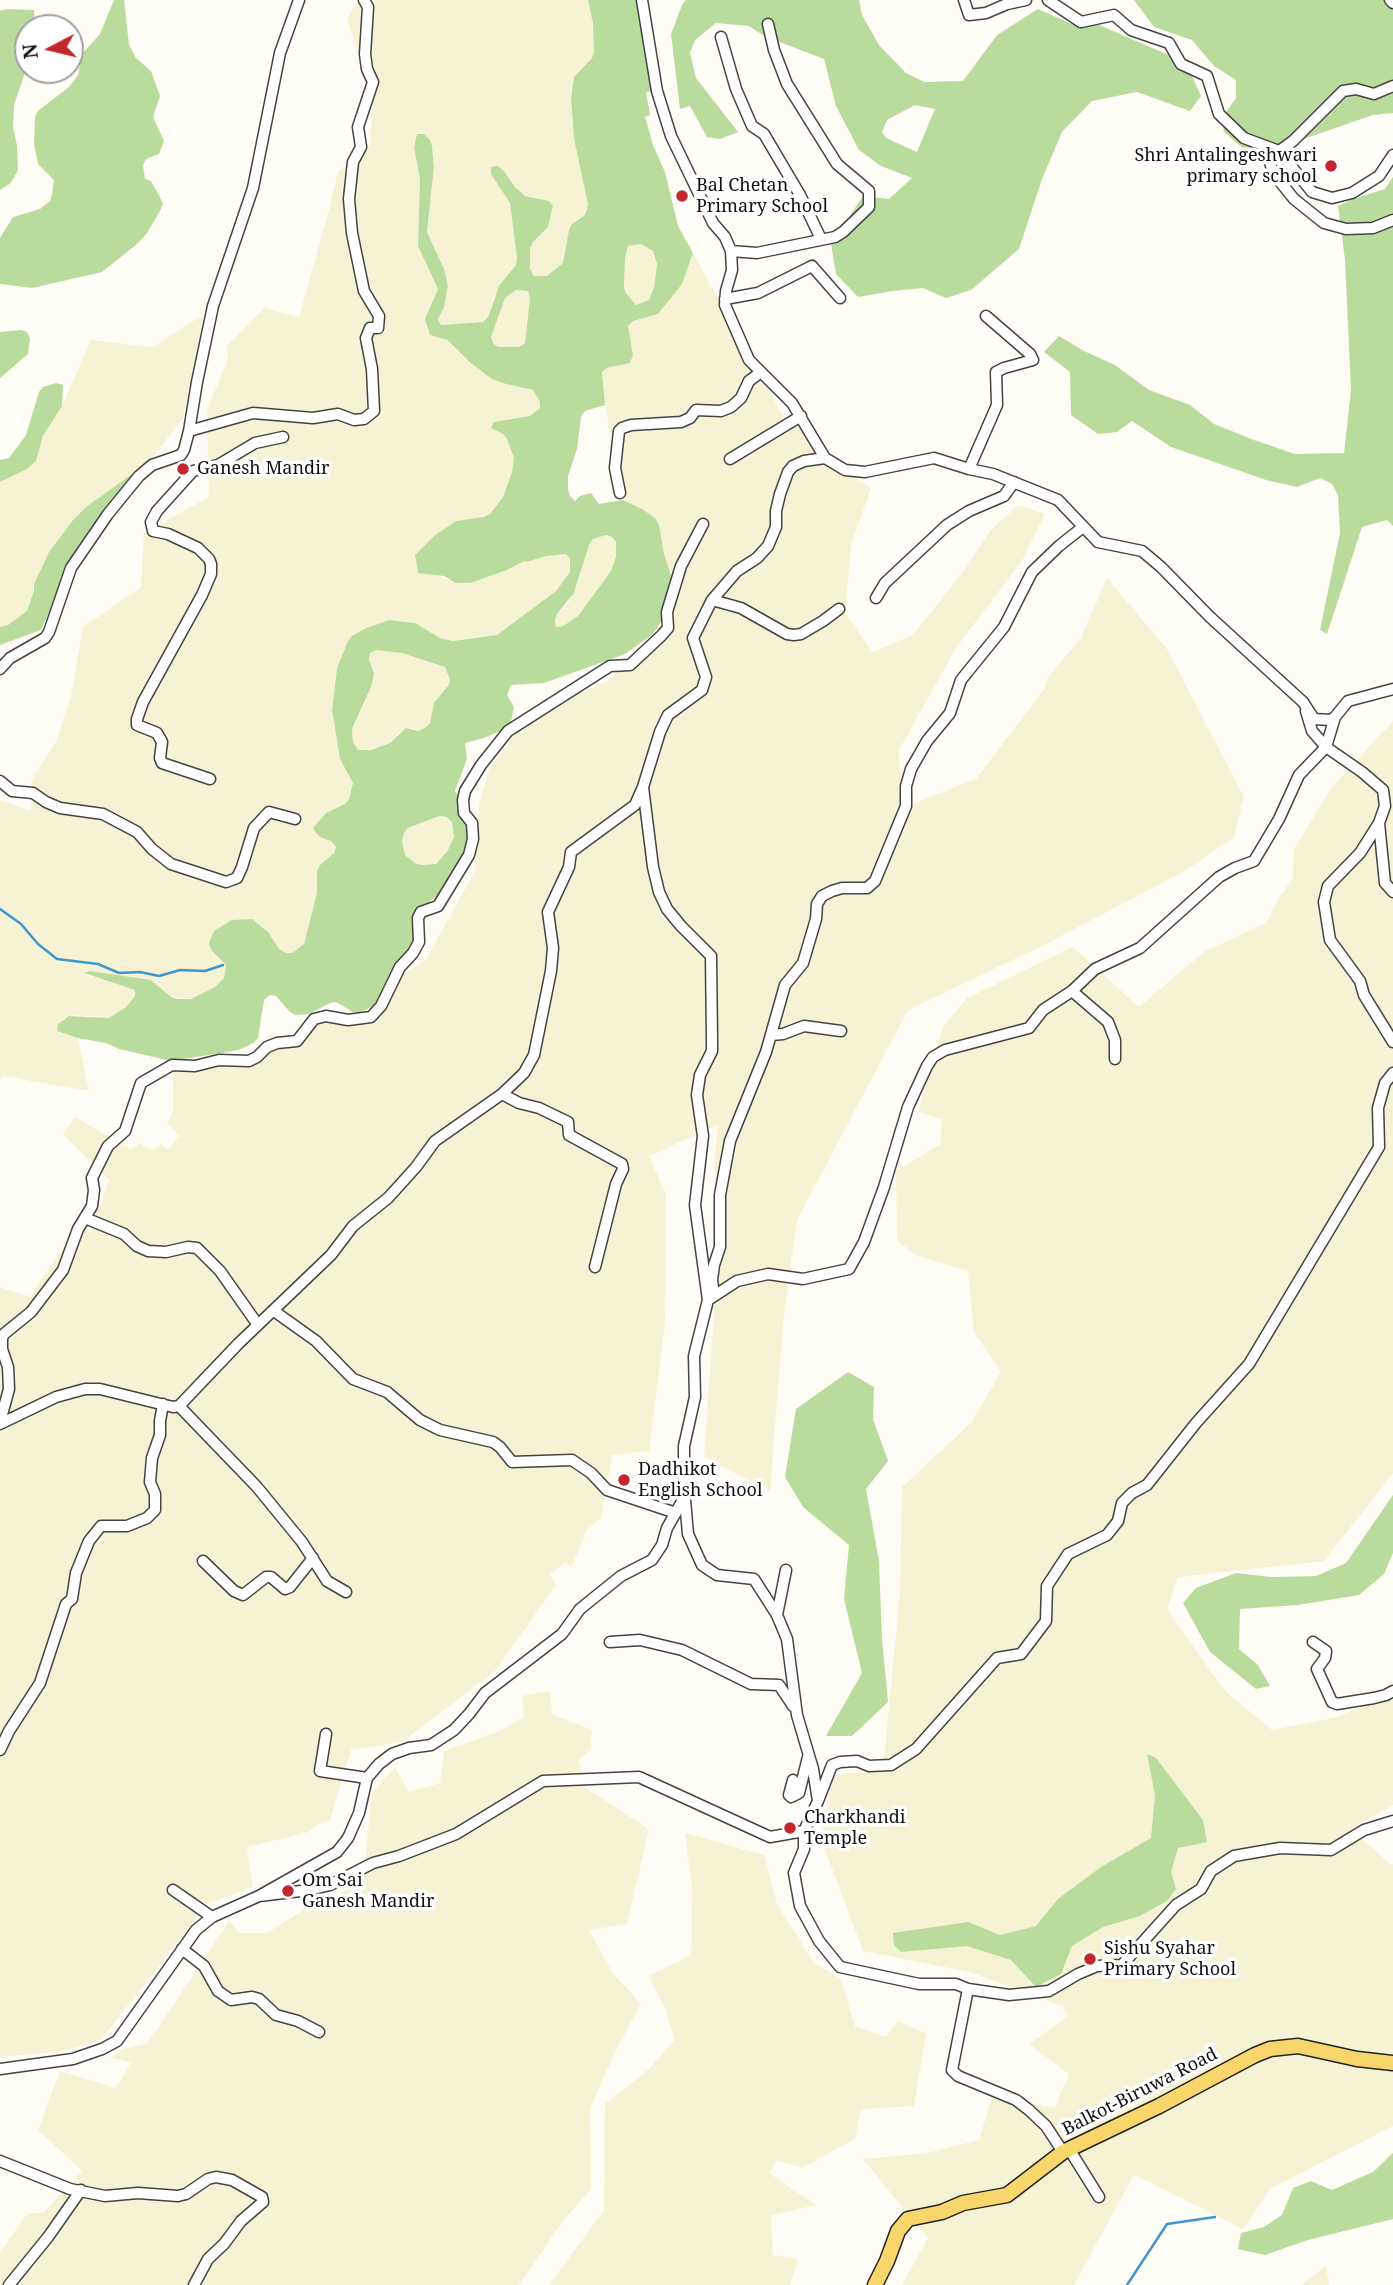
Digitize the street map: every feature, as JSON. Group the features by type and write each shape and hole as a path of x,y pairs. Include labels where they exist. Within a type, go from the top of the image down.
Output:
{"main road":[{"name":"Balkot-Biruwa Road","path":"875,2285 898,2231 908,2219 942,2212 963,2203 1007,2195 1066,2151 1255,2055 1270,2049 1298,2046 1357,2059 1393,2063"}],"street":[{"path":"181,455 190,431 206,333 253,188 280,53 299,0"},
{"path":"190,431 253,413 313,418 338,414 354,420 364,419 374,411 372,369 366,338 369,328 378,328 379,316 363,291 352,233 349,199 353,162 361,148 358,127 373,82 367,69 365,54 368,7 364,0"},
{"path":"642,0 657,90 671,136 713,223 725,237 731,251 732,270 725,305 749,360 792,403 825,458 845,470 865,472 934,458 993,474 1058,500 1098,542 1142,551 1161,567 1210,617 1303,702 1314,719 1331,720 1348,701 1393,689"},
{"path":"964,0 969,15 986,13 1026,0"},
{"path":"1048,0 1081,22 1114,15 1131,30 1169,43 1181,64 1207,76 1219,114 1244,138 1279,151 1312,192 1332,198 1352,193 1379,176 1393,155"},
{"path":"731,251 757,253 835,237 869,207 869,191 837,164 787,84 774,50 768,24"},
{"path":"721,37 747,117 752,126 764,134 800,195 821,239"},
{"path":"1393,86 1374,94 1356,89 1343,91 1293,141 1268,155 1273,173 1294,199 1324,223 1346,229 1373,228 1393,220"},
{"path":"725,299 758,293 812,266 839,298"},
{"path":"969,469 997,405 996,372 1032,360 1030,354 986,316"},
{"path":"621,493 615,468 619,431 622,428 681,422 690,418 696,410 721,411 731,407 741,398 750,381 761,372"},
{"path":"730,458 801,416"},
{"path":"210,779 162,763 162,742 157,733 137,725 143,702 187,624 211,574 209,559 198,548 168,534 153,531 151,527 157,511 193,471 218,464 256,443 283,437"},
{"path":"181,455 193,471"},
{"path":"0,669 10,658 34,646 49,632 71,569 108,514 139,476 152,465 181,455"},
{"path":"179,1406 331,1255 353,1226 388,1198 435,1141 502,1094 524,1073 534,1055 551,971 553,948 548,912 569,867 571,852 635,805 668,715 702,690 706,677 693,638 712,600 737,571 757,558 768,546 776,527 776,511 788,472 793,466 804,461 825,458"},
{"path":"876,598 885,583 947,525 960,515 1004,496 1014,482"},
{"path":"0,1423 9,1390 2,1338 31,1312 63,1270 73,1239 92,1206 92,1178 108,1146 125,1131 141,1083 172,1065 195,1066 219,1060 249,1061 267,1047 297,1041 314,1019 326,1016 348,1020 371,1017 381,1006 400,967 419,942 418,918 421,912 438,905 469,855 473,839 472,823 464,813 463,800 481,765 508,731 610,666 630,665 661,636 668,628 667,612 681,566 703,524"},
{"path":"818,1801 797,1715 787,1639 777,1615 754,1579 717,1574 702,1565 688,1534 684,1498 684,1446 695,1397 694,1356 711,1298 714,1265 720,1247 720,1195 730,1142 771,1035 785,985 803,963 816,919 817,904 822,896 832,891 842,888 867,888 875,881 906,806 906,786 911,769 927,741 950,713 961,680 1004,627 1032,572 1083,527"},
{"path":"712,600 741,608 787,634 794,635 801,634 839,609"},
{"path":"1303,702 1312,731 1326,747 1383,790 1385,806 1379,822 1360,853 1328,886 1324,902 1330,940 1360,981 1364,995 1393,1042"},
{"path":"711,1298 737,1281 768,1274 803,1279 849,1269 864,1242 908,1107 933,1057 945,1050 1029,1028 1043,1010 1072,990 1095,969 1140,948 1219,877 1254,861 1279,819 1299,775 1326,747 1335,717"},
{"path":"0,781 12,791 33,793 60,808 103,814 137,832 171,864 226,882 237,878 254,828 269,812 295,819"},
{"path":"643,787 653,867 659,892 667,909 711,956 712,1051 700,1075 696,1095 703,1136 695,1205 711,1298"},
{"path":"1379,822 1385,883 1393,892"},
{"path":"1072,990 1108,1022 1115,1040 1115,1059"},
{"path":"771,1035 783,1034 804,1026 841,1031"},
{"path":"1393,1073 1385,1083 1378,1108 1379,1147 1249,1364 1196,1423 1147,1485 1132,1493 1122,1503 1118,1521 1107,1535 1068,1554 1047,1586 1046,1621 1021,1654 997,1658 916,1749 891,1765 869,1766 857,1761 832,1765 804,1831 804,1849 794,1873 800,1906 819,1941 840,1967 919,1984 956,1984 968,1989 1009,1994 1049,1991 1077,1974 1097,1966 1122,1965 1176,1905 1201,1889 1211,1871 1234,1856 1280,1849 1332,1850 1364,1830 1393,1821"},
{"path":"502,1094 568,1122 569,1135 622,1164 623,1169 616,1184 595,1267"},
{"path":"85,1218 124,1234 148,1251 197,1248 220,1271 258,1325"},
{"path":"274,1311 316,1341 353,1379 387,1392 420,1420 440,1430 494,1442 512,1462 572,1460 591,1473 607,1490 676,1513"},
{"path":"0,1423 56,1397 85,1389 100,1388 179,1406 257,1488 313,1558 327,1581 346,1592"},
{"path":"0,1749 40,1683 66,1604 72,1599 76,1573 89,1541 102,1526 127,1526 147,1518 155,1510 155,1494 150,1482 152,1458 160,1435 163,1404"},
{"path":"0,2069 73,2059 117,2041 196,1930 212,1917 259,1896 337,1852 348,1838 359,1813 367,1778 379,1764 392,1754 431,1745 454,1730 485,1693 562,1633 580,1609 621,1576 652,1560 684,1498"},
{"path":"203,1561 234,1591 243,1595 266,1577 271,1577 285,1589 290,1587 313,1558"},
{"path":"777,1615 786,1570"},
{"path":"610,1642 640,1640 682,1650 751,1684 779,1685 788,1695 797,1715"},
{"path":"1313,1642 1326,1651 1317,1670 1332,1702 1337,1704 1374,1698 1393,1691"},
{"path":"326,1734 320,1771 367,1778"},
{"path":"793,1780 789,1795 792,1797 799,1793 808,1755"},
{"path":"259,1896 330,1885 373,1863 456,1834 543,1781 639,1777 770,1837 804,1831"},
{"path":"173,1890 212,1917"},
{"path":"182,1949 204,1966 218,1991 231,2000 252,1997 258,1999 276,2015 298,2021 319,2032"},
{"path":"968,1989 952,2070 958,2076 1016,2100 1029,2110 1046,2126 1100,2197"},
{"path":"0,2161 70,2189 105,2196 138,2193 178,2196 216,2177 232,2180 262,2197 263,2202 241,2221 224,2244 208,2259 194,2285"},
{"path":"9,2285 81,2190"}],"shaded area":[{"path":"359,0 588,0 593,24 594,52 592,58 574,77 571,99 574,139 588,203 587,210 584,216 572,224 563,263 547,276 534,277 530,269 530,248 548,227 553,206 539,198 525,196 511,182 499,186 510,203 517,258 516,265 493,298 488,317 483,322 441,325 438,318 444,306 448,286 427,232 434,167 432,146 423,134 417,134 414,147 420,179 418,246 438,289 426,326 430,335 447,340 456,350 506,384 533,390 540,402 536,413 497,432 507,439 514,458 503,497 490,514 456,521 434,536 415,555 418,573 431,573 450,580 507,570 524,560 527,562 546,556 567,554 570,559 570,572 556,591 497,635 453,641 440,638 415,623 389,620 364,629 348,641 337,668 332,710 340,759 353,783 345,804 326,813 313,828 317,834 336,846 334,853 317,871 317,893 304,944 292,953 286,953 279,949 257,922 245,918 209,944 226,965 224,978 215,987 191,999 171,997 151,980 85,974 135,990 135,996 126,1007 109,1018 75,1015 58,1024 57,1031 78,1038 89,1091 3,1076 0,1080 0,800 31,811 32,779 56,742 71,696 83,627 141,587 144,533 209,497 207,410 228,359 226,347 264,308 299,317 338,172 370,145 373,101 347,18"},
{"path":"641,244 653,251 657,264 649,300 636,305 624,287 625,258 628,246"},
{"path":"693,253 782,414 853,477 871,488 851,545 845,612 872,652 913,635 962,573 990,531 1018,505 1045,514 1023,559 956,648 898,752 905,806 903,808 976,779 1044,689 1048,677 1081,638 1107,578 1167,649 1244,797 1234,837 1185,871 1044,945 908,1010 797,1220 784,1314 770,1491 704,1457 720,1228 714,1164 718,1125 649,1156 666,1195 665,1323 649,1451 612,1455 601,1518 587,1530 571,1568 565,1562 550,1575 556,1585 495,1671 402,1742 351,1750 330,1820 317,1825 309,1832 247,1847 253,1887 207,1904 101,2040 59,2052 0,2057 0,1287 30,1297 84,1217 90,1234 109,1180 63,1134 75,1117 131,1149 139,1143 153,1150 161,1144 167,1150 180,1136 167,1123 173,1112 175,1063 261,1060 271,1051 303,1037 328,1011 346,1014 426,959 475,871 479,805 489,769 529,716 607,681 674,620 669,605 671,573 664,554 659,525 642,509 623,500 605,405 602,372 607,368 620,366 632,348 628,326 633,321 658,314 684,277"},
{"path":"516,290 528,291 530,298 525,343 519,347 498,347 491,337 505,298"},
{"path":"204,314 183,418 145,467 86,507 73,520 49,552 34,584 27,611 8,625 0,627 0,482 27,469 36,461 43,436 62,406 91,340 153,347"},
{"path":"606,535 616,542 616,557 611,571 578,616 563,626 556,627 557,614 567,605 580,580 589,545 593,539"},
{"path":"376,650 402,653 445,667 450,680 425,729 418,731 412,728 400,732 390,743 378,748 358,750 353,742 352,729 364,705 374,674 369,659 370,653"},
{"path":"1393,721 1393,1473 1324,1561 1178,1577 1167,1609 1225,1691 1272,1730 1338,1717 1393,1693 1393,1805 1351,1829 1393,1864 1393,2126 1270,2189 1243,2229 1134,2175 1074,2285 902,2285 928,2238 863,2159 927,2153 979,2140 992,2098 1055,2107 1069,2074 1029,2044 1068,2016 1062,2006 970,1972 863,1951 821,1839 833,1775 883,1770 900,1592 902,1487 971,1423 1001,1372 974,1332 968,1271 915,1255 897,1240 896,1171 940,1144 942,1119 918,1112 943,1027 967,998 1073,947 1139,1007 1204,952 1266,923 1293,878 1294,849 1331,788"},
{"path":"439,816 452,821 454,837 448,850 435,864 415,863 405,855 402,841 404,833 408,828"},
{"path":"550,1691 552,1714 592,1730 590,1750 578,1761 587,1789 649,1829 627,1924 589,1930 612,1972 641,2004 616,2050 590,2108 591,2189 562,2222 519,2285 0,2285 0,2252 27,2214 44,2212 82,2171 38,2130 60,2071 116,2088 132,2062 111,2058 123,2049 147,2044 229,1921 240,1933 267,1933 318,1901 363,1883 372,1793 395,1767 409,1792 440,1783 444,1751 498,1732 524,1717 522,1696"},
{"path":"685,1833 764,1855 777,1904 814,1963 840,1978 855,2026 886,2037 898,2021 926,2034 914,2106 861,2109 855,2139 802,2168 777,2160 769,2173 816,2205 771,2215 773,2255 798,2259 790,2285 549,2285 604,2210 605,2104 649,2069 675,2040 664,2006 648,1976 691,1955 692,1889"},
{"path":"1326,2266 1329,2285 1301,2285"}],"green space":[{"path":"114,0 124,0 129,45 136,58 151,71 160,96 153,117 164,141 159,154 146,159 143,165 145,179 151,181 163,203 161,209 137,244 102,272 32,288 0,284 0,238 13,217 40,209 50,201 52,194 54,180 38,164 34,144 35,116 71,84 84,84 84,52 100,34"},
{"path":"588,0 647,0 661,90 646,92 650,115 645,117 665,172 678,226 693,253 682,284 658,314 633,321 628,326 633,355 630,363 607,368 602,372 605,405 585,411 581,417 577,449 568,476 568,489 575,501 580,496 591,493 599,504 623,500 656,519 673,580 665,616 653,634 625,654 544,683 511,685 507,695 514,707 507,728 465,743 467,759 455,791 468,809 472,846 440,893 424,906 416,946 400,958 397,973 374,1006 353,1012 336,1002 309,1014 295,1015 276,996 270,995 264,1000 258,1038 253,1043 228,1052 171,1061 57,1031 58,1024 69,1016 109,1018 126,1007 135,996 135,990 84,973 90,971 151,980 177,999 191,999 215,987 224,978 226,965 209,944 214,931 232,920 252,919 268,932 279,949 286,953 292,953 304,944 317,893 317,871 334,853 336,847 313,828 326,813 345,804 353,783 340,759 332,710 337,668 348,641 364,629 389,620 415,623 440,638 453,641 497,635 556,591 570,572 570,559 566,554 524,561 470,583 456,583 444,576 418,573 415,555 434,536 456,521 490,514 503,497 514,458 507,439 491,428 494,422 530,416 540,408 540,402 533,390 492,379 447,340 430,335 425,319 438,289 418,246 420,179 414,147 417,134 424,134 432,146 434,167 427,232 444,269 448,286 444,307 438,319 441,325 483,322 488,317 499,286 516,265 517,258 510,203 491,174 491,167 498,166 503,170 525,196 549,201 553,206 548,227 530,248 530,269 534,276 547,276 563,263 569,230 587,210 574,139 571,99 574,77 592,58 594,52 593,24","holes":["641,244 653,251 657,264 649,300 636,305 624,287 628,246","516,290 528,291 530,298 525,343 519,347 498,347 491,337 505,298","606,535 616,542 616,557 611,571 578,616 563,626 556,627 557,614 574,593 593,539","376,650 402,653 445,667 450,680 434,703 430,723 425,728 418,731 406,728 390,743 371,750 358,750 353,742 352,729 371,687 374,674 369,659 370,653","439,816 452,822 454,837 448,850 436,864 421,865 405,855 402,841 408,828"]},
{"path":"686,0 859,0 862,15 879,45 906,73 924,82 963,81 997,35 1038,9 1074,25 1099,25 1171,56 1192,76 1201,96 1190,111 1137,92 1092,101 1062,132 1042,179 1019,249 971,290 946,298 923,288 858,297 836,274 831,244 863,196 889,199 912,178 881,166 859,150 836,106 824,59 764,36 749,26 716,23 695,40 690,53 696,78 738,132 720,139 707,137 690,106 680,109 671,34","holes":["915,105 935,109 917,152 886,138 882,132 887,120"]},
{"path":"1134,0 1393,0 1393,113 1373,115 1266,152 1245,150 1224,132 1222,118 1236,98 1236,80 1214,66 1192,40 1154,27"},
{"path":"34,10 34,14 14,14 14,84 21,84 14,105 13,126 18,170 11,183 0,190 0,11"},
{"path":"1393,177 1393,526 1387,520 1362,527 1327,634 1320,630 1340,533 1338,495 1332,484 1320,478 1297,487 1266,480 1171,447 1132,421 1117,432 1098,434 1071,415 1070,372 1044,352 1059,336 1115,365 1149,390 1190,405 1214,424 1295,454 1344,453 1351,390 1345,260 1338,206 1385,189"},
{"path":"0,332 27,332 30,338 28,354 0,378"},
{"path":"56,383 63,385 62,406 43,436 36,461 27,469 0,482 0,460 9,458 26,435 39,392 43,387"},
{"path":"139,469 150,472 83,545 63,573 41,630 0,645 0,627 8,625 27,611 34,584 49,552 73,520 86,507"},
{"path":"848,1372 874,1387 873,1419 888,1461 866,1489 879,1561 888,1702 852,1736 826,1736 862,1673 844,1599 849,1545 803,1507 785,1477 796,1409"},
{"path":"1393,1495 1393,1553 1384,1574 1359,1595 1298,1605 1240,1609 1239,1649 1258,1665 1270,1686 1256,1689 1210,1652 1183,1603 1196,1588 1236,1573 1271,1577 1316,1576 1346,1563"},
{"path":"1147,1754 1156,1758 1203,1820 1207,1842 1178,1848 1171,1872 1176,1889 1167,1901 1140,1916 1103,1927 1072,1946 1061,1974 1036,1987 1011,1960 967,1946 901,1952 894,1945 893,1933 968,1922 1000,1935 1036,1926 1058,1899 1101,1867 1151,1838 1155,1795"},
{"path":"1393,2153 1393,2219 1308,2240 1265,2255 1238,2249 1241,2233 1264,2227 1282,2215 1293,2188 1311,2181 1332,2190 1373,2172"}],"waterway":[{"path":"0,909 21,924 38,944 57,959 98,964 119,973 140,972 159,976 180,970 205,971 223,965"},
{"path":"1127,2285 1167,2224 1215,2217"}],"place":[{"name":"Shri Antalingeshwari primary school","path":"1331,166"},
{"name":"Bal Chetan Primary School","path":"682,196"},
{"name":"Ganesh Mandir","path":"183,469"},
{"name":"Dadhikot English School","path":"624,1480"},
{"name":"Charkhandi Temple","path":"790,1828"},
{"name":"Om Sai Ganesh Mandir","path":"288,1891"},
{"name":"Sishu Syahar Primary School","path":"1090,1959"}]}
